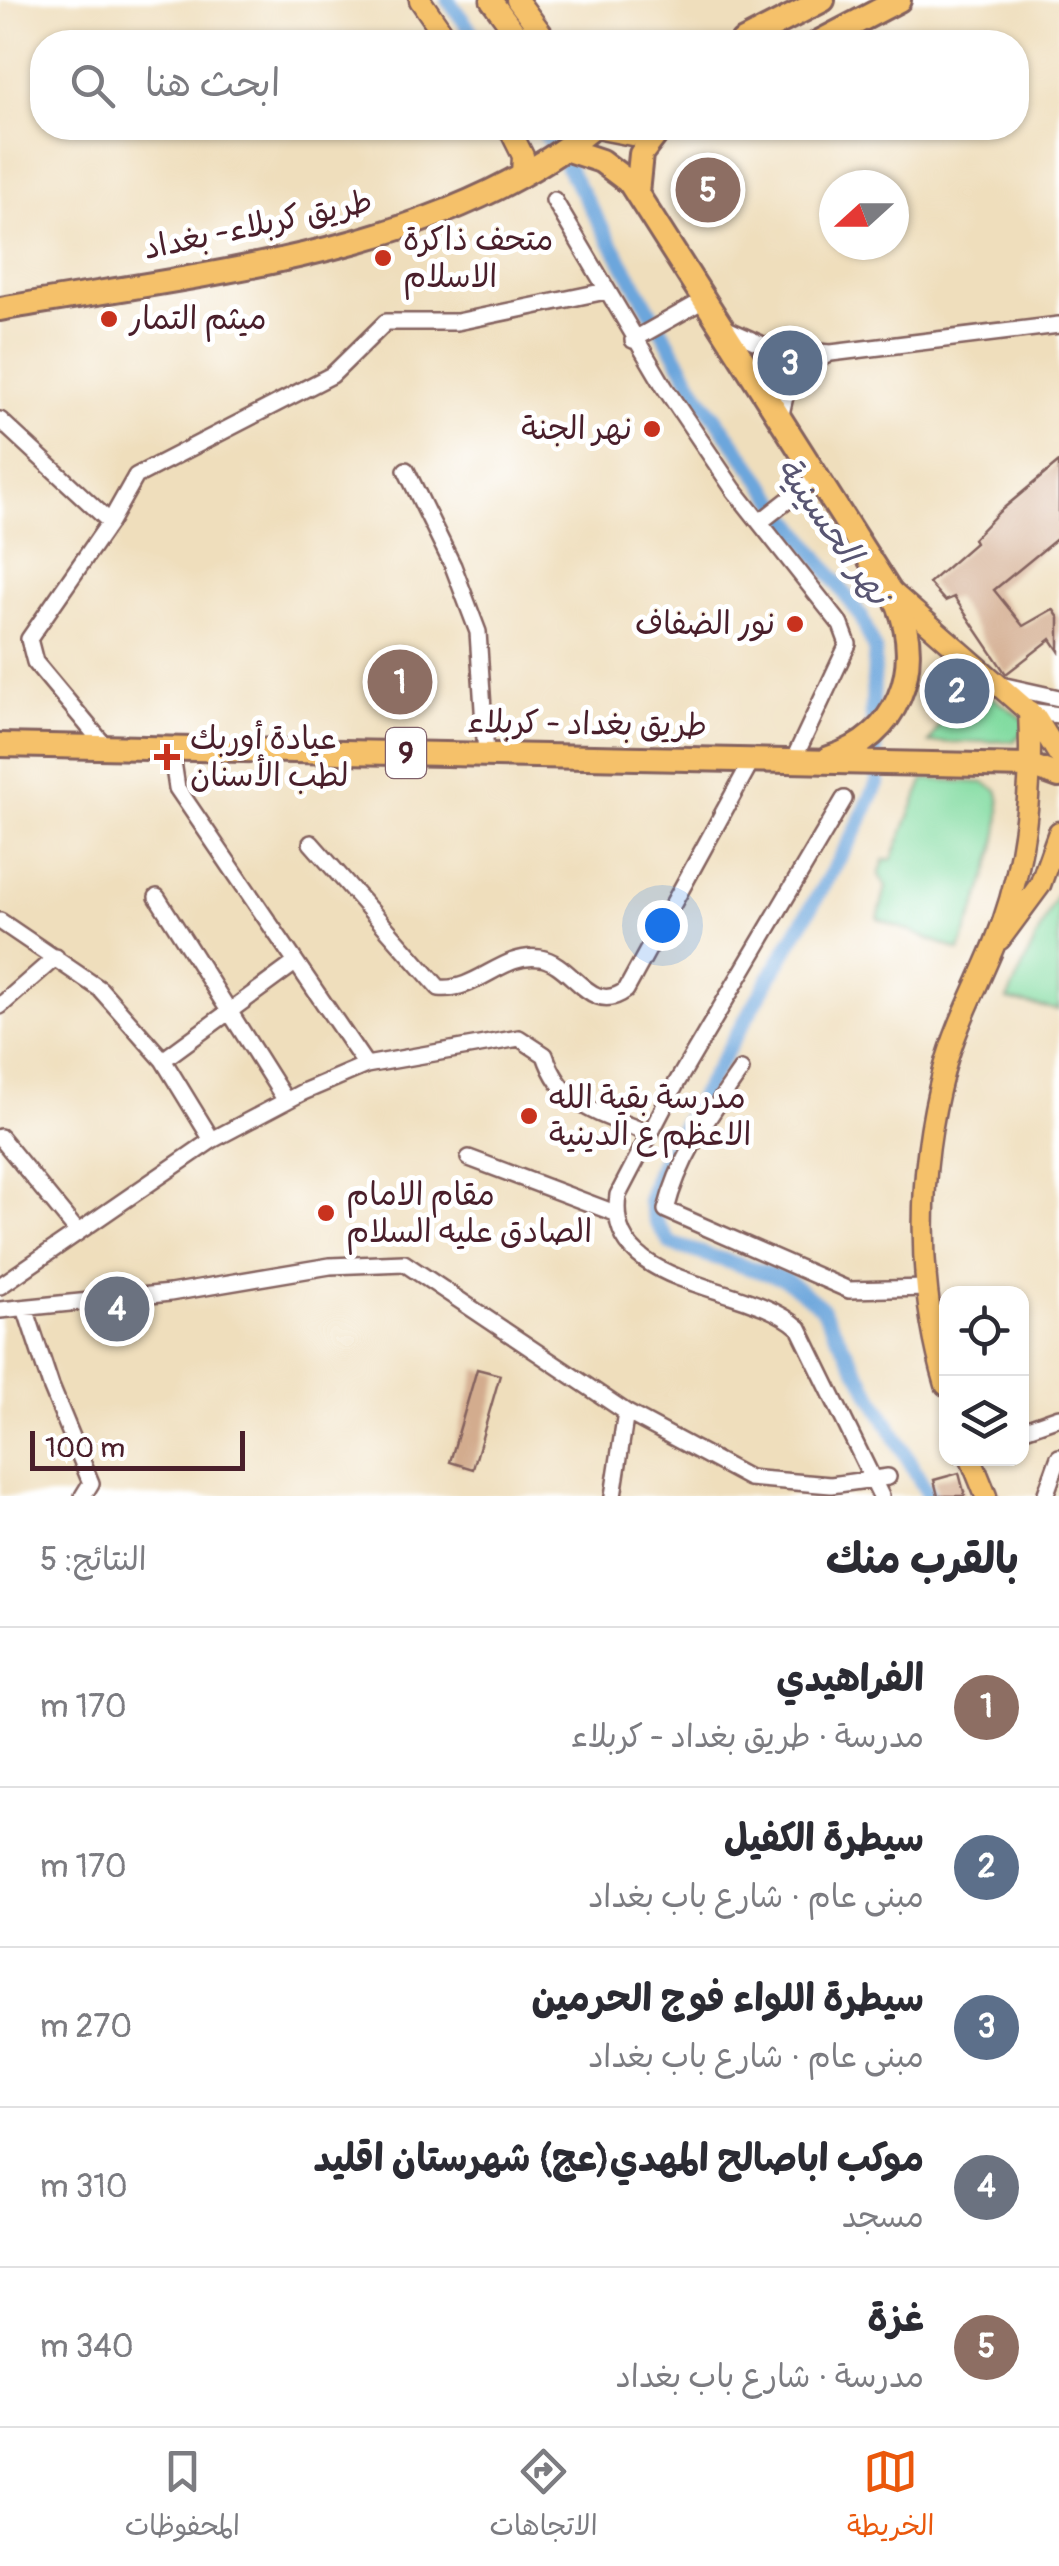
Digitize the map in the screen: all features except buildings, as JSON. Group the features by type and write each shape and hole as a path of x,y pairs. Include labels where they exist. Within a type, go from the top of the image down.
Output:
{"highway":[{"path":"765,30 822,0"},
{"path":"843,30 899,0"},
{"path":"522,176 567,140"},
{"path":"573,140 637,193 693,307 715,322 781,426 806,486 892,592 906,628 908,664 900,699 884,726 863,742 818,760"},
{"path":"637,193 636,166 651,140"},
{"name":"طريق كربلاء- بغداد","path":"0,309 332,245 405,226 522,176"},
{"name":"طريق بغداد - كربلاء","path":"0,746 1030,766 1059,776"}],"main road":[{"path":"420,0 441,30"},
{"path":"490,0 513,30"},
{"path":"517,0 539,30"},
{"path":"515,140 523,156 522,176"},
{"path":"892,592 1029,711 1048,732 1059,756"},
{"path":"944,1376 927,1288 924,1199 934,1111 958,1025 995,944 1018,866 1030,766 1029,711"},
{"path":"995,944 1020,917 1054,862 1059,832"},
{"path":"975,1466 986,1496"}],"street":[{"path":"554,200 633,340 760,522 841,625 848,644 818,760"},
{"path":"104,746 34,662 28,640 110,522 136,476 332,375 386,322 457,322 606,291"},
{"path":"633,340 693,307"},
{"path":"715,322 770,348 831,354 1059,324"},
{"path":"781,426 782,406 798,372 831,354"},
{"path":"0,420 110,522"},
{"path":"406,470 453,566 478,632 486,754"},
{"path":"760,522 806,486"},
{"path":"994,681 1059,700"},
{"path":"1029,711 1059,700"},
{"path":"1029,711 1059,715"},
{"path":"170,748 178,788 366,1065"},
{"path":"311,843 439,988 458,990 527,956 548,959 604,1000 626,990 752,760"},
{"path":"0,1310 170,1293 330,1266 404,1263 626,1412 750,1478 882,1485 799,1328 785,1314 675,1276 642,1259 627,1245 615,1212 618,1195 736,978 795,887 844,799"},
{"path":"157,898 286,1102"},
{"path":"4,929 56,957 100,989 163,1060 212,1140"},
{"path":"0,1006 56,957"},
{"path":"163,1060 295,963"},
{"path":"0,1286 212,1140 366,1065 519,1038 546,1055 553,1078 566,1097 650,1134"},
{"path":"741,1070 693,1140 673,1182 666,1210 849,1290 927,1288"},
{"path":"0,1138 78,1231"},
{"path":"469,1158 615,1212"},
{"path":"25,1308 50,1386 91,1483 83,1496"},
{"path":"613,1496 626,1412"},
{"path":"1029,1428 1059,1417"},
{"path":"1045,1496 1059,1457"}],"green space":[{"path":"954,662 978,687 1025,720 1023,732 1014,741 929,743 949,704"},
{"path":"924,779 984,783 997,790 1000,807 995,848 960,951 878,919 886,887 879,875 884,860 892,859"},
{"path":"1059,890 1059,1010 1007,1000"}],"waterway":[{"name":"نهر الحسينية","path":"448,0 470,30"},
{"name":"نهر الحسينية","path":"566,165 700,397 861,616 875,651 872,712 878,782 855,832 657,1171 649,1201 656,1222 671,1244 785,1279 821,1307 929,1496"}],"place":[{"name":"غزة","path":"708,190"},
{"name":"متحف ذاكرة الاسلام","path":"383,258"},
{"name":"ميثم التمار","path":"109,319"},
{"name":"سيطرة اللواء فوج الحرمين","path":"790,363"},
{"name":"نهر الجنة","path":"652,429"},
{"name":"نور الضفاف","path":"795,624"},
{"name":"الفراهيدي","path":"400,682"},
{"name":"سيطرة الكفيل","path":"957,691"},
{"name":"عيادة أوربك لطب الأسنان","path":"167,757"},
{"name":"مدرسة بقية الله الاعظم ع الدينية","path":"529,1116"},
{"name":"مقام الامام الصادق عليه السلام","path":"326,1213"},
{"name":"موكب اباصالح المهدي(عج) شهرستان اقليد","path":"117,1309"}]}
